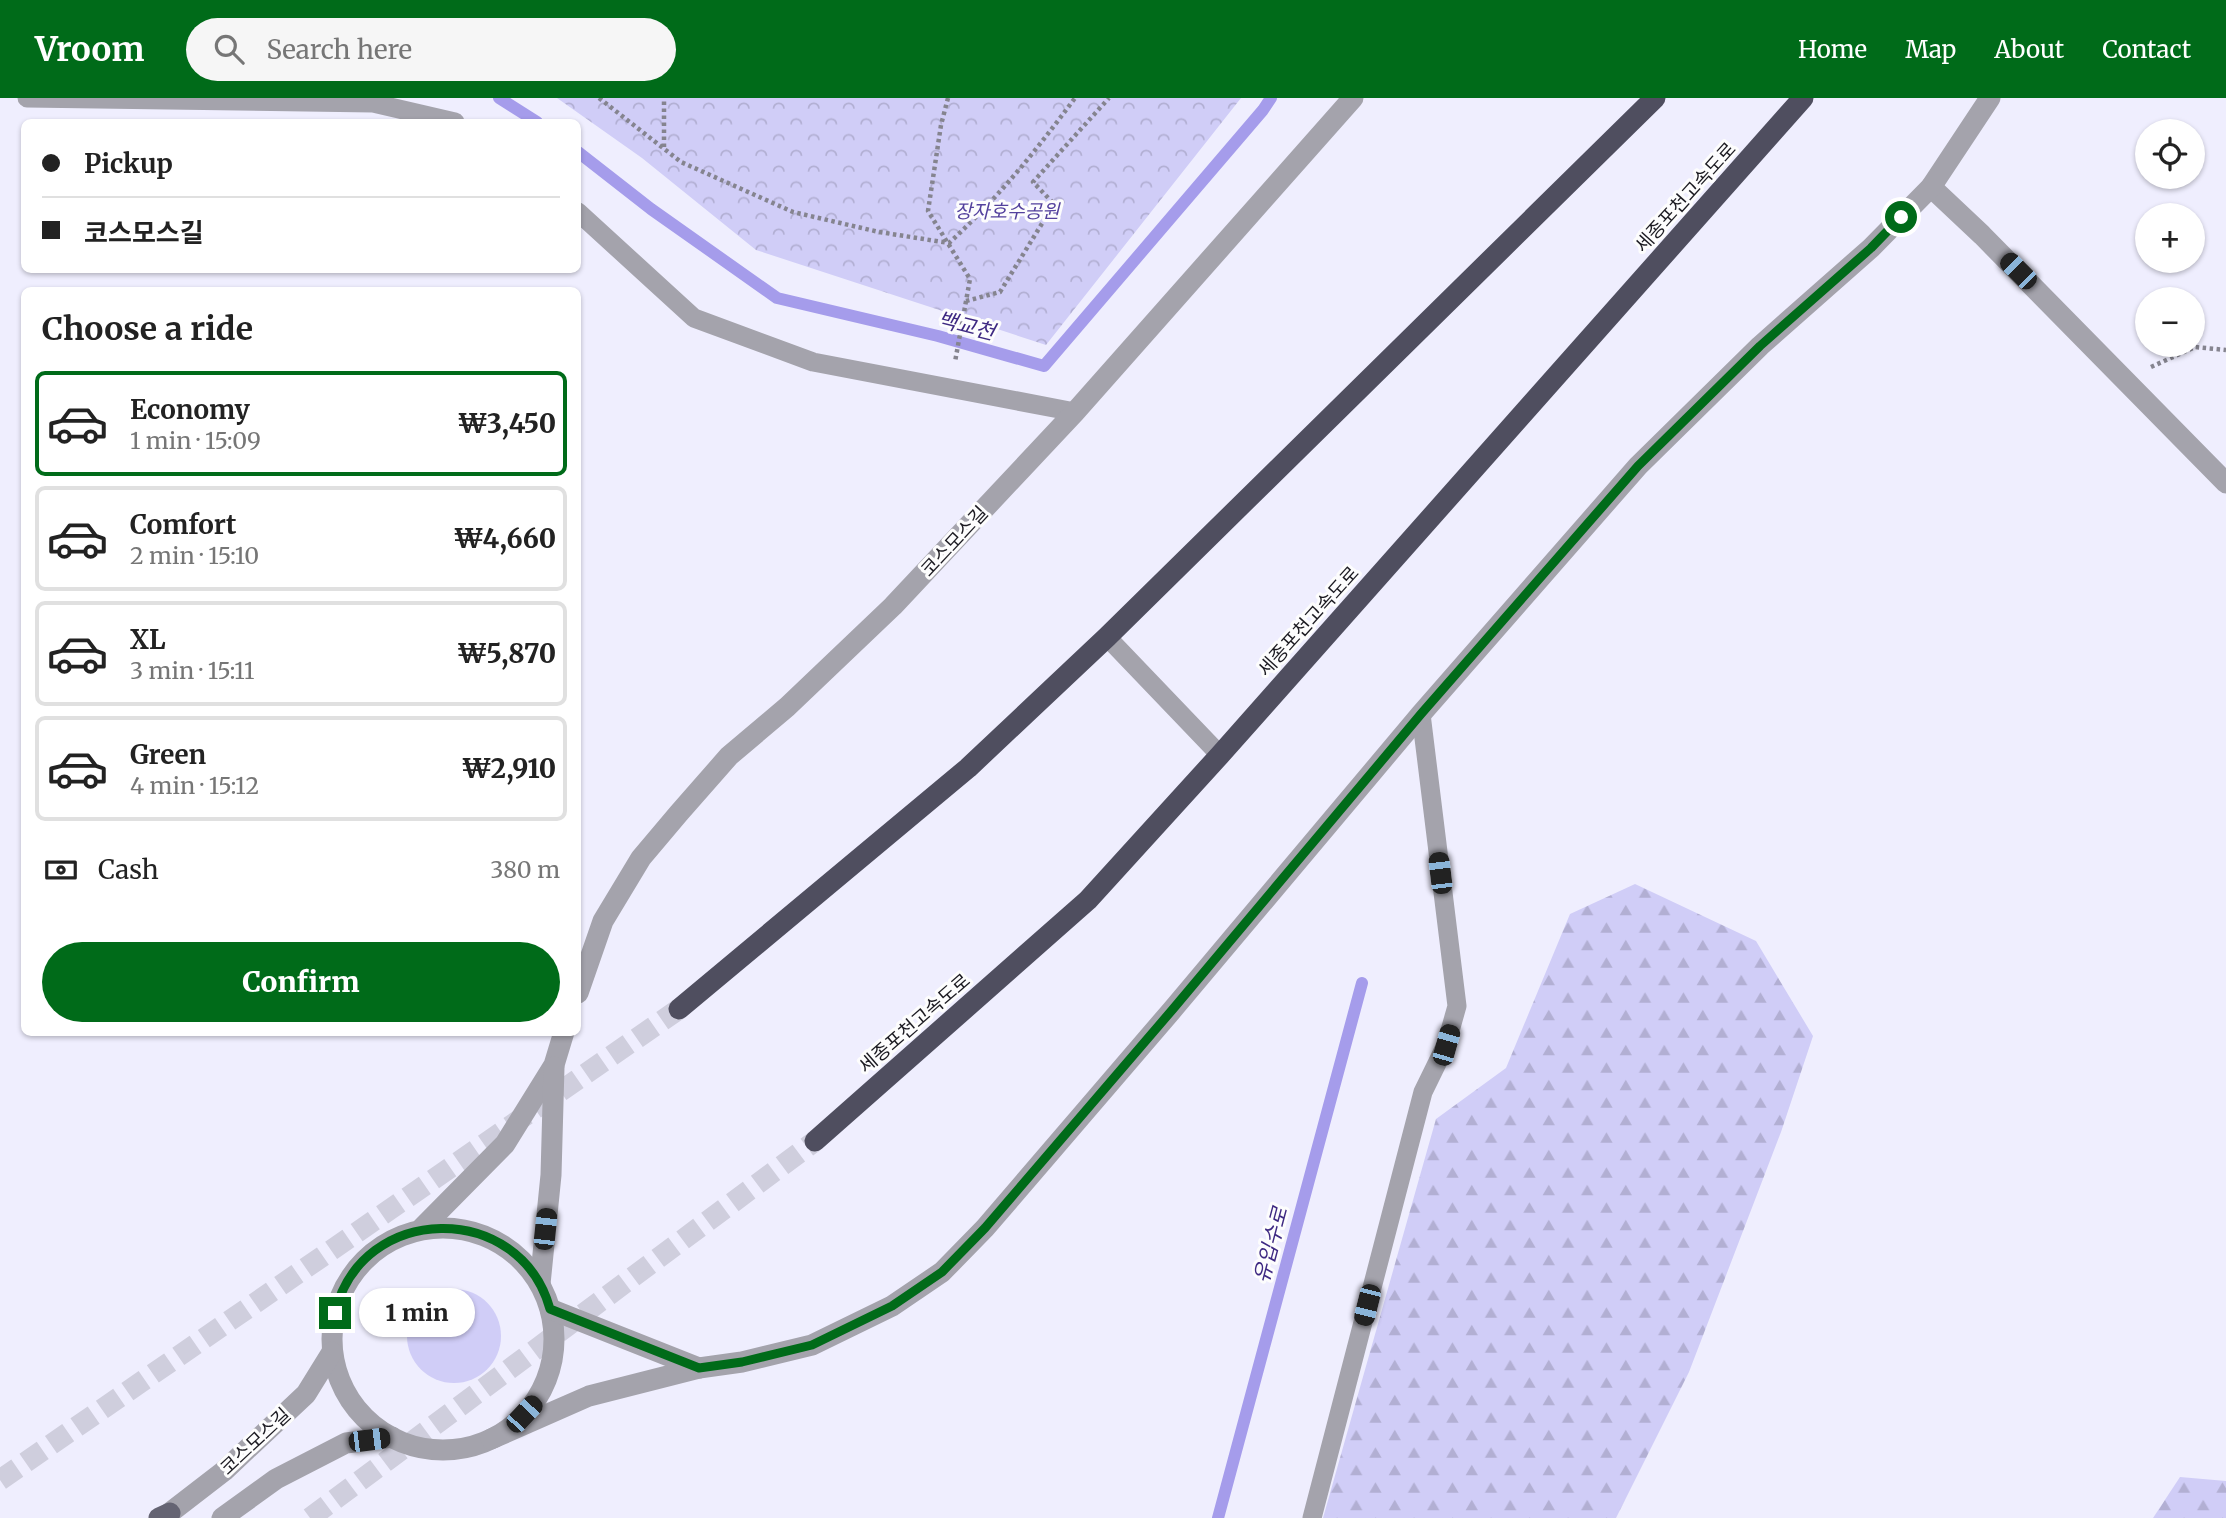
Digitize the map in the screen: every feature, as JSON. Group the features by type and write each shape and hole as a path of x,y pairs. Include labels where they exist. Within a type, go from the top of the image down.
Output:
{"highway":[{"path":"679,1009 968,768 1107,636 1655,98"},
{"name":"세종포천고속도로","path":"815,1141 1088,900 1803,98"}],"street":[{"name":"코스모스길","path":"581,984 603,921 641,858 729,756 787,707 893,606 1075,412 1353,98"},
{"path":"491,1439 589,1396 699,1368 742,1362 812,1345 892,1306 942,1272 985,1228 1421,714 1638,466 1760,346 1871,248 1931,187 1990,98"},
{"path":"1931,187 1982,235 2226,483"},
{"path":"422,1228 505,1144 554,1065 564,1036"},
{"path":"540,1284 551,1175 554,1065"},
{"name":"코스모스길","path":"459,1227 495,1239 524,1261 540,1284 545,1292 555,1328 552,1366 537,1400 512,1427 478,1445 442,1451 405,1445 374,1427 349,1401 334,1367 331,1331 340,1295 359,1264 388,1241 422,1228 459,1227"},
{"path":"550,1309 699,1368"},
{"name":"코스모스길","path":"164,1516 224,1471 306,1394 332,1352"},
{"name":"코스모스길","path":"222,1518 276,1479 346,1443 392,1437"}],"lane":[{"path":"27,98 373,103 442,119"},
{"path":"581,215 694,318 813,362 1075,412"},
{"path":"1107,636 1220,755"},
{"path":"1312,1518 1423,1092 1446,1045 1457,1006 1421,714"}],"path":[{"path":"599,98 681,162 793,212 879,232 949,243"},
{"path":"664,98 664,148"},
{"path":"948,98 928,211 970,279 956,360"},
{"path":"949,243 982,212 1032,157 1075,98"},
{"path":"966,301 1000,292 1054,204 1033,183 1109,98"},
{"path":"2124,379 2195,347 2226,351"}],"green space":[{"name":"장자호수공원","path":"557,98 1241,98 1046,345 756,250 642,158"},
{"path":"1635,884 1756,941 1813,1036 1781,1132 1689,1372 1616,1518 1323,1518 1436,1119 1506,1068 1570,914"},
{"path":"454,1289 472,1292 487,1303 498,1318 501,1336 498,1354 487,1369 472,1380 454,1383 436,1380 421,1369 410,1354 407,1336 410,1318 421,1303 436,1292"},
{"path":"2180,1477 2226,1481 2226,1518 2153,1518"}],"waterway":[{"name":"백교천","path":"499,98 532,119"},
{"name":"백교천","path":"581,154 651,209 777,298 938,336 1044,366 1271,98"},
{"name":"유입수로","path":"1218,1518 1362,983"}],"tunnel":[{"path":"0,1480 679,1009"},
{"path":"310,1518 815,1141"}],"route":[{"path":"335,1313 340,1295 359,1264 388,1241 422,1228 459,1227 495,1239 524,1261 545,1292 550,1309 699,1368 742,1362 812,1345 892,1306 942,1272 985,1228 1421,714 1638,466 1760,346 1871,248 1901,217"}]}
